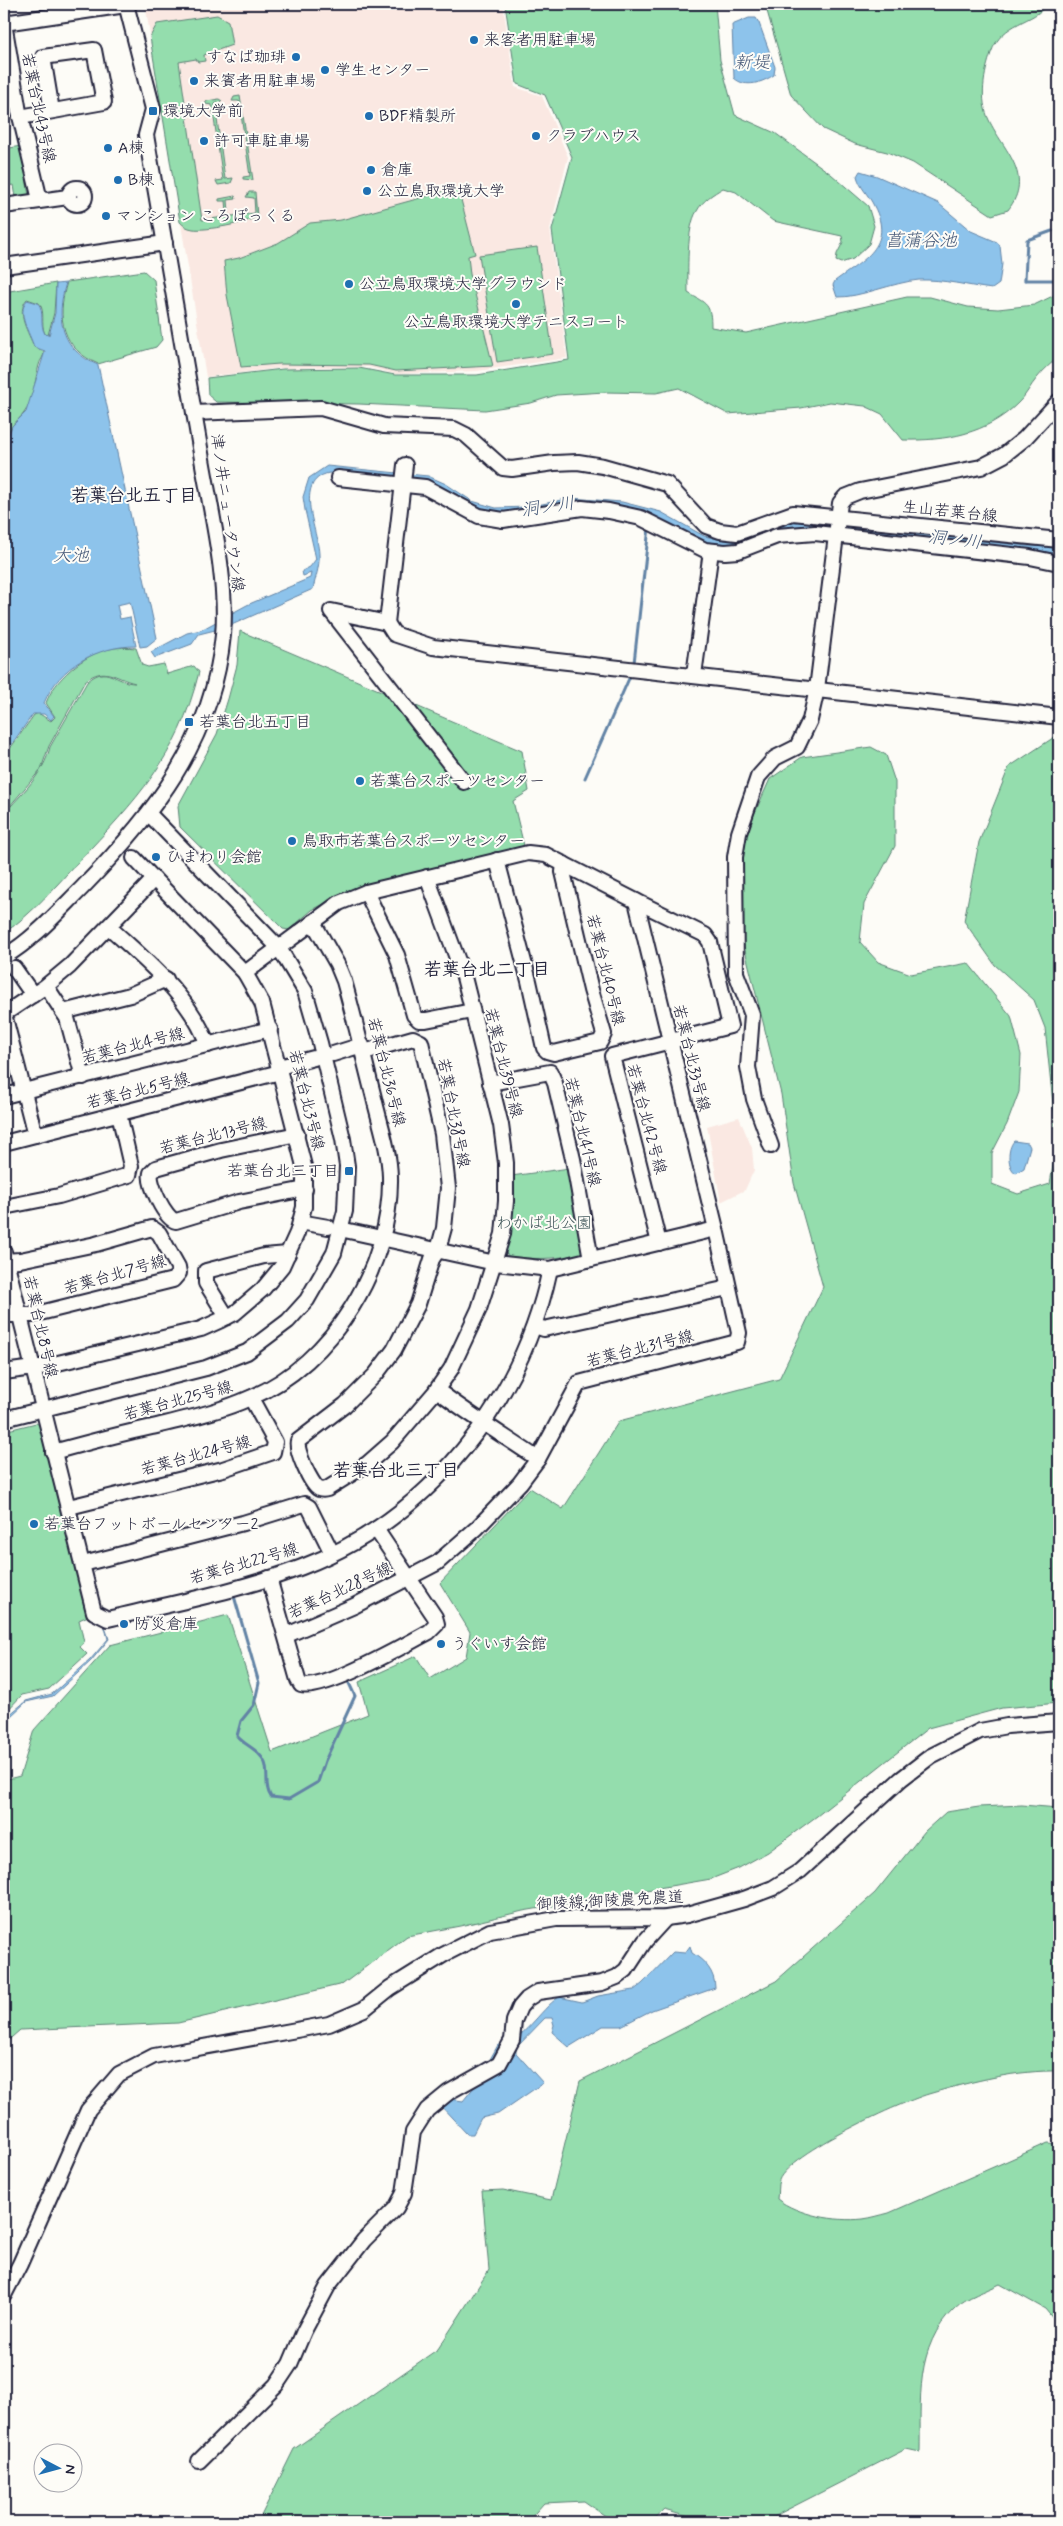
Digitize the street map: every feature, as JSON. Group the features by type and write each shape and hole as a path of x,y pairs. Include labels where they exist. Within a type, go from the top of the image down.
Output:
{"street":[{"path":"4,23 126,4"},
{"name":"津ノ井ニュータウン線","path":"4,957 43,928 122,847 149,814 190,749 204,719 214,685 223,632 218,557 146,135 153,109 126,4"},
{"name":"若葉台北43号線","path":"4,23 20,117 40,200"},
{"path":"20,117 104,102 94,50 43,57 52,111"},
{"path":"4,206 68,197"},
{"path":"4,266 165,243"},
{"path":"771,1146 754,1099 748,1067 752,1015 736,972 735,857 742,824 758,777 775,758 797,747 810,720 817,689 834,536 840,503 845,497 860,491 981,467 1004,455 1024,439 1059,401"},
{"name":"生山若葉台線","path":"194,413 321,408 384,426 454,429 466,435 503,468 512,469 554,462 578,462 610,468 667,484 706,526 720,531 737,533 793,513 1059,540"},
{"path":"405,465 387,623 394,634 433,647 1059,717"},
{"path":"338,478 425,487 478,516 503,520 582,508 609,511 642,518 705,550 711,551 738,551 777,536 798,533 1030,557 1059,563"},
{"path":"694,675 711,551"},
{"path":"387,623 331,611 464,782"},
{"path":"4,1420 206,1368 247,1352 288,1321 307,1300 334,1253 334,1228 347,1187 343,1139 320,1043 305,991 279,948 149,814"},
{"path":"245,973 338,903 366,892 497,860 536,853 564,864 636,901"},
{"name":"若葉台北3号線","path":"4,1372 32,1368 201,1328 227,1317 263,1289 282,1266 300,1222 305,1189 304,1166 262,1003 245,973 134,858"},
{"name":"若葉台北40号線","path":"497,860 530,980 544,1048 554,1053 600,1042 604,1034 580,946 563,872 564,864"},
{"name":"若葉台北39号線","path":"427,877 453,944 501,1125 506,1163 506,1201 503,1234 495,1263 466,1339 451,1369 437,1390 392,1442 367,1464 327,1490 320,1489 315,1486 297,1450 298,1441 345,1405 376,1374 394,1350 418,1304 432,1260 438,1250"},
{"path":"35,1135 4,1014 46,986 109,927 154,879"},
{"path":"366,892 397,955 414,1015 419,1020 426,1020 472,1011"},
{"name":"若葉台北33号線","path":"636,901 716,1229"},
{"name":"若葉台北42号線","path":"636,901 705,935 710,942 730,1026 612,1056 659,1242"},
{"name":"若葉台北36号線","path":"313,922 337,964 363,1049 370,1085 384,1133 390,1175 388,1210 381,1239"},
{"path":"109,927 166,979 189,1008 208,1045"},
{"path":"14,968 33,995"},
{"path":"62,1012 130,995 166,979"},
{"path":"46,986 67,1018 83,1076"},
{"name":"若葉台北4号線","path":"4,1096 270,1030"},
{"name":"若葉台北38号線","path":"363,1049 413,1038 421,1042 442,1134 448,1188 444,1228 438,1250"},
{"path":"333,1054 363,1049"},
{"name":"若葉台北5号線","path":"4,1143 119,1114 314,1058"},
{"name":"若葉台北41号線","path":"490,1083 550,1072 555,1083 572,1159 591,1259"},
{"path":"4,1207 59,1196 129,1175 131,1166 119,1114"},
{"name":"若葉台北13号線","path":"297,1134 221,1150 156,1168 151,1173 150,1181 166,1216 176,1221 239,1202 305,1189"},
{"path":"300,1222 495,1263 550,1269 716,1229"},
{"name":"若葉台北7号線","path":"4,1314 32,1314 173,1280 178,1276 178,1267 159,1233 152,1228 96,1244 5,1258"},
{"name":"若葉台北31号線","path":"408,1579 437,1563 477,1528 520,1483 538,1459 580,1383 737,1342 739,1332 716,1229"},
{"name":"若葉台北25号線","path":"53,1452 207,1413 251,1398 295,1372 324,1345 349,1314 381,1239"},
{"path":"227,1317 206,1283 206,1271 264,1256 288,1254"},
{"name":"若葉台北8号線","path":"5,1258 42,1410"},
{"name":"若葉台北22号線","path":"42,1410 69,1507 94,1612 108,1618 269,1578 304,1566 376,1529 420,1495 468,1447 511,1379 535,1326 550,1269"},
{"path":"535,1326 544,1328 728,1288"},
{"path":"437,1390 482,1424 494,1429 538,1459"},
{"name":"若葉台北24号線","path":"69,1507 223,1469 273,1452 274,1442 251,1398"},
{"path":"83,1564 243,1523 304,1504 309,1507 332,1553"},
{"path":"269,1578 287,1635 298,1680 303,1686 341,1676 372,1662 436,1626 435,1617 376,1529"},
{"name":"若葉台北28号線","path":"287,1635 354,1606 408,1579"},
{"name":"御陵線;御陵農免農道","path":"4,2295 20,2264 88,2110 119,2074 154,2056 329,2024 364,2009 390,1988 443,1955 496,1930 556,1919 666,1918 687,1915 744,1899 773,1888 800,1871 901,1779 931,1756 980,1731 1007,1726 1059,1722"},
{"path":"200,2461 276,2385 290,2364 304,2331 328,2286 364,2240 396,2208 404,2193 413,2132 427,2110 449,2092 499,2064 512,2040 514,2021 520,2007 527,1999 538,1992 602,1983 616,1977 626,1970 645,1941 666,1918"}],"shaded area":[{"name":"公立鳥取環境大学","path":"145,4 503,4 515,87 542,96 568,157 550,229 567,358 477,371 395,374 368,367 322,367 280,368 206,377"},
{"path":"739,1117 752,1148 754,1170 745,1190 721,1202 707,1126"}],"green space":[{"path":"505,4 715,4 720,60 735,115 775,133 831,174 868,206 874,226 869,244 853,259 841,263 836,261 843,242 842,236 773,221 736,192 723,188 708,198 693,218 688,250 688,293 707,306 711,327 746,333 907,297 930,297 968,307 998,309 1034,305 1059,293 1059,356 1039,375 1021,400 1006,414 993,422 965,434 919,440 903,440 882,414 865,406 830,402 801,408 728,414 679,388 656,393 605,392 556,395 531,403 485,410 359,404 216,402 208,395 207,378 283,369 359,368 395,375 477,375 569,360 552,230 572,157 545,95 517,84"},
{"path":"765,4 1047,4 1035,15 1010,28 996,42 986,69 983,95 986,112 1018,174 1016,197 1008,210 992,215 913,163 887,152 855,144 823,129 791,95"},
{"path":"217,15 228,21 232,45 204,55 205,61 198,62 196,59 179,62 202,220 255,213 254,198 246,197 249,192 255,192 257,216 253,219 227,226 193,229 186,227 180,222 150,37 157,24"},
{"path":"240,96 253,180 243,179 243,177 250,176 239,101 232,101 234,97"},
{"path":"219,99 222,101 215,104 225,179 233,178 231,183 218,185 216,181 223,180 212,105 205,104 207,101"},
{"path":"21,146 29,196 16,198 14,185 4,186 4,149"},
{"name":"公立鳥取環境大学グラウンド","path":"453,189 459,192 475,254 468,256 470,274 493,366 396,371 369,365 279,364 241,367 227,295 224,261 239,258 278,243 310,223 341,220"},
{"path":"235,196 236,199 228,200 229,212 227,211 226,201 219,201 219,199"},
{"name":"公立鳥取環境大学テニスコート","path":"537,247 553,354 497,362 479,255"},
{"path":"144,271 154,280 162,340 156,347 98,364 76,350 69,341 62,320 62,308 67,282"},
{"path":"56,283 54,313 48,335 45,334 42,310 39,303 27,299 22,310 24,323 34,347 44,352 44,354 30,403 8,434 6,442 7,486 4,502 4,292"},
{"name":"若葉台スポーツセンター","path":"240,631 522,751 529,791 513,801 524,846 360,886 312,910 289,930 283,929 180,827 178,806 217,734 228,699 237,665"},
{"path":"112,648 136,648 142,665 148,667 164,664 167,674 194,666 199,672 179,729 167,754 152,776 118,818 52,890 34,909 4,933 4,814 40,770 4,813 4,757 34,715 38,713 51,721 55,717 46,703 50,694 63,677 80,662 99,652","holes":["104,673 110,674 135,683 106,674 100,674 87,682 50,747 41,768 49,746 85,681 92,676 98,674"]},
{"path":"1059,734 1059,1703 1002,1708 928,1728 817,1816 768,1852 739,1868 711,1879 523,1911 407,1936 343,1984 178,2023 20,2030 4,2044 4,1780 20,1776 34,1730 110,1645 228,1615 272,1752 368,1714 359,1682 416,1656 430,1679 466,1657 470,1632 440,1583 530,1488 563,1509 619,1421 779,1379 823,1287 794,1183 781,1094 742,938 741,844 770,779 802,757 871,747 886,755 895,782 895,846 864,904 860,942 878,962 911,974 968,963 1011,1016 1021,1055 1019,1092 1007,1124 992,1153 992,1184 1018,1194 1050,1184 1055,1153 1054,1113 1045,1028 1034,1000 995,965 964,921 979,842 1009,767"},
{"name":"わかば北公園","path":"570,1168 585,1249 582,1254 545,1258 508,1256 505,1251 511,1176"},
{"name":"若葉台フットボールセンター2","path":"36,1423 40,1425 88,1616 79,1620 84,1642 80,1647 87,1654 49,1689 22,1695 4,1714 4,1431"},
{"path":"1022,1805 1059,1808 1059,2071 1011,2074 932,2093 897,2106 848,2129 803,2156 779,2180 777,2199 786,2205 818,2216 852,2220 869,2218 889,2213 1048,2143 1059,2144 1059,2326 1045,2309 1000,2284 965,2301 955,2308 942,2323 932,2340 926,2357 922,2375 920,2452 906,2449 763,2522 707,2522 664,2510 651,2522 614,2522 584,2501 544,2503 527,2522 425,2522 412,2516 396,2522 258,2522 294,2449 438,2349 489,2270 482,2191 503,2190 551,2200 580,2081 776,1981 875,1893 925,1831 946,1812 979,1807"}],"water":[{"name":"新堤","path":"749,18 756,18 759,23 775,67 774,75 760,82 749,84 734,78 732,25"},
{"name":"菖蒲谷池","path":"860,171 877,176 938,203 971,231 997,242 1000,246 1002,264 999,284 992,289 919,280 856,295 837,297 833,285 835,281 873,251 881,232 880,220 874,206 858,180 857,176"},
{"name":"大池","path":"66,283 61,309 64,332 76,351 98,365 157,638 147,646 140,647 130,602 117,605 120,619 130,617 136,646 122,647 94,654 81,661 59,678 44,703 54,716 51,720 44,714 33,714 4,755 4,503 7,496 9,434 12,426 26,412 45,351 34,347 23,317 23,311 27,300 38,303 41,310 43,330 45,334 49,335 55,313 56,284"},
{"name":"洞ノ川","path":"327,466 428,476 446,484 472,501 496,508 528,507 571,498 622,502 661,512 704,536 719,539 730,539 789,518 1028,546 1059,547 1059,558 847,532 750,542 714,548 641,513 491,514 389,479 329,473 318,478 312,486 310,496 310,508 319,555 313,589 227,627 199,634 192,644 155,658 151,652 187,633 201,630 247,605 310,578 311,573 303,576 302,571 310,567 316,559 303,497 309,478"},
{"path":"1014,1141 1028,1143 1030,1147 1024,1168 1016,1173 1011,1167 1009,1158 1010,1149"},
{"path":"104,1624 109,1639 91,1661 53,1696 26,1702 11,1716 4,1740 9,1715 26,1701 52,1694 90,1660 108,1639"},
{"path":"690,1946 692,1953 705,1963 711,1972 715,1988 652,2010 621,2026 603,2026 569,2047 552,2032 554,2025 552,2018 545,2018 516,2048 516,2053 543,2083 498,2114 481,2118 473,2134 467,2134 439,2104 450,2099 463,2101 475,2086 498,2045 516,2038 559,1997 582,2002 598,1996 634,1990 673,1952 685,1953"}],"waterway":[{"path":"1025,280 1027,240 1052,231"},
{"path":"1025,280 1059,280"},
{"path":"634,663 649,527"},
{"path":"585,778 631,674"},
{"path":"234,1596 259,1683 254,1705 241,1721 237,1736 256,1751 265,1763 268,1789 271,1797 289,1799 318,1782 325,1761 355,1696 348,1681"}],"place":[{"name":"来客者用駐車場","path":"474,40"},
{"name":"すなば珈琲","path":"296,57"},
{"name":"学生センター","path":"325,70"},
{"name":"来賓者用駐車場","path":"194,81"},
{"name":"環境大学前","path":"153,111"},
{"name":"BDF精製所","path":"369,116"},
{"name":"クラブハウス","path":"536,136"},
{"name":"許可車駐車場","path":"204,141"},
{"name":"A棟","path":"108,148"},
{"name":"倉庫","path":"371,170"},
{"name":"B棟","path":"118,180"},
{"name":"公立鳥取環境大学","path":"367,191"},
{"name":"マンション ころぽっくる","path":"106,216"},
{"name":"公立鳥取環境大学グラウンド","path":"349,284"},
{"name":"公立鳥取環境大学テニスコート","path":"516,304"},
{"name":"若葉台北五丁目","path":"189,722"},
{"name":"若葉台スポーツセンター","path":"360,781"},
{"name":"鳥取市若葉台スポーツセンター","path":"292,841"},
{"name":"ひまわり会館","path":"156,857"},
{"name":"若葉台北三丁目","path":"349,1171"},
{"name":"若葉台フットボールセンター2","path":"34,1524"},
{"name":"防災倉庫","path":"124,1624"},
{"name":"うぐいす会館","path":"441,1644"}],"district":[{"name":"若葉台北五丁目","path":"134,496"},
{"name":"若葉台北二丁目","path":"487,970"},
{"name":"若葉台北三丁目","path":"396,1471"}]}
